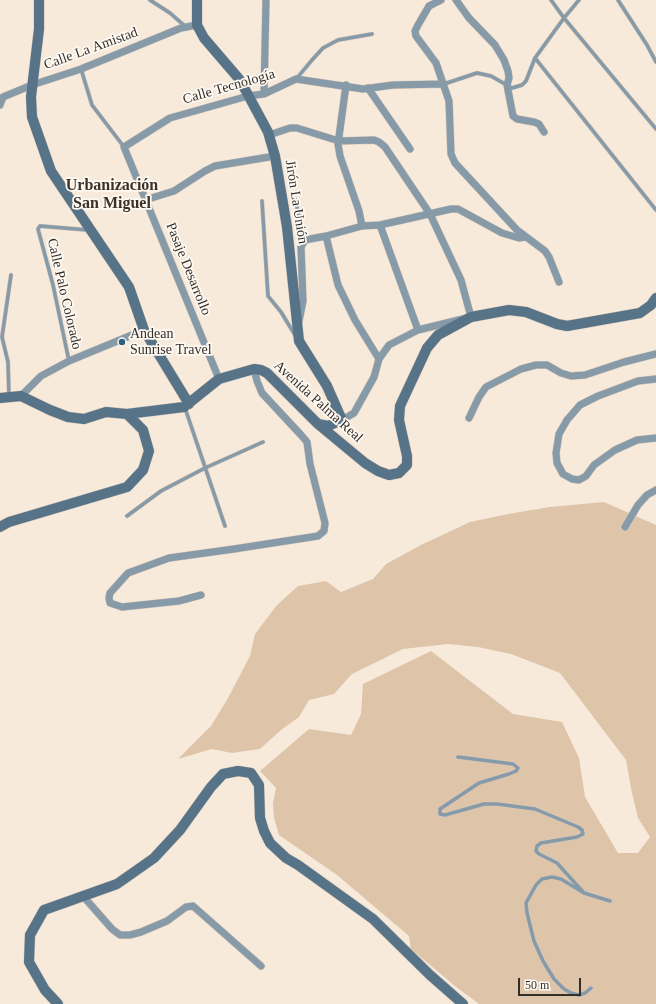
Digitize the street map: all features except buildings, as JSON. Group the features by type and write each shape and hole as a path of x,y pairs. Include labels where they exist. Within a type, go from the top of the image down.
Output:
{"main road":[{"path":"5,398 21,396 68,417 84,419 106,412 127,414 187,405 144,330 128,287 51,171 32,117 31,97 39,29 39,0"},
{"path":"197,0 197,25"},
{"name":"Jirón La Unión","path":"197,25 204,38 240,80 268,135 275,156 287,227 299,341 327,386 342,420"},
{"name":"Avenida Palma Real","path":"187,405 219,379 254,369 261,370 267,373 318,424 365,463 378,471 389,475 399,472 407,465 407,456 399,420 400,406 426,348 438,336 471,317 509,310 526,312 557,324 567,326 640,313 651,305 656,298"},
{"path":"0,527 9,522 127,486 143,470 149,451 143,430 127,414"},
{"path":"318,424 328,426 342,420"},
{"path":"58,1004 45,990 29,962 30,935 44,910 117,884 154,858 180,830 211,787 223,774 238,771 251,773 259,785 260,818 270,843 286,858 373,919 430,975 463,1004"}],"street":[{"path":"264,94 266,0"},
{"path":"441,0 429,6 415,31 416,36 436,64 444,84 449,102 451,154 455,163 525,237 545,251 549,257 558,282"},
{"path":"456,0 469,18 495,45 504,60 509,78 507,85 513,116 517,119 539,124 544,132"},
{"name":"Calle La Amistad","path":"0,104 1,98 32,85 81,69 186,27 197,25"},
{"name":"Calle Tecnología","path":"124,147 170,118 248,96 264,94 296,79 363,88 393,85 444,84"},
{"path":"346,86 339,141 340,156 359,211 362,226"},
{"path":"368,88 410,148"},
{"path":"268,135 290,128 297,128 339,141 374,140 380,142 385,147 430,214 461,280 471,317 418,330 389,345 379,359 374,377 354,413 342,420"},
{"name":"Pasaje Desarrollo","path":"124,147 219,379"},
{"path":"145,200 174,191 205,171 216,166 275,156"},
{"path":"298,327 303,301 301,247 306,240 362,226 380,225 451,209 458,209 502,233 519,238 525,237"},
{"path":"380,225 418,330"},
{"path":"326,236 338,285 355,320 379,359"},
{"path":"21,396 41,376 69,361 144,330"},
{"path":"469,418 479,397 486,387 522,369 536,365 547,365 561,373 571,376 585,375 624,362 656,354"},
{"path":"201,595 179,601 122,607 110,603 109,598 110,593 128,573 169,558 318,536 324,531 324,523 310,464 307,442 262,393 254,369"},
{"path":"656,378 638,381 598,396 580,406 567,420 559,434 556,453 557,463 563,474 572,479 579,480 586,476 594,465 615,450 637,440 656,438"},
{"path":"626,528 638,505 656,490"},
{"path":"83,896 112,929 120,935 130,935 141,932 168,920 186,907 193,906 261,966"}],"lane":[{"path":"150,0 170,13 186,27"},
{"path":"551,0 564,18 656,128"},
{"path":"444,84 477,73 491,76 512,88 522,86 526,82 535,58 552,33 579,0"},
{"path":"618,0 647,45 656,62"},
{"path":"296,79 324,48 338,40 372,34"},
{"path":"535,58 656,210"},
{"path":"81,69 92,105 124,147"},
{"path":"295,199 306,240"},
{"path":"262,201 268,296 281,312 299,341"},
{"name":"Calle Palo Colorado","path":"69,361 53,285 38,229 40,226 91,231"},
{"path":"5,398 8,362 2,337 11,275"},
{"path":"187,405 205,468 225,526"},
{"path":"127,516 161,491 205,468 263,442"},
{"path":"458,757 513,764 518,768 516,771 509,774 479,783 440,809 440,814 446,816 484,804 497,804 535,809 578,827 582,830 583,834 577,837 541,843 537,846 536,851 558,863 584,893"},
{"path":"591,988 585,993 579,995 571,993 554,979 543,961 534,941 526,913 526,903 536,885 542,879 552,877 561,879 584,893 610,900"}],"shaded area":[{"path":"604,502 656,525 656,1004 479,1004 411,949 409,936 337,875 279,835 274,818 273,803 276,788 260,771 309,729 351,735 361,714 363,684 431,651 513,714 562,722 579,758 585,797 618,853 638,853 650,837 638,818 626,760 560,673 511,654 478,647 448,644 403,649 352,674 334,694 309,700 299,717 281,730 260,749 232,753 212,749 178,759 211,726 228,698 250,656 255,634 277,605 298,586 326,581 341,592 373,579 386,564 421,545 470,522 550,507"}],"place":[{"name":"Andean Sunrise Travel","path":"122,342"}],"district":[{"name":"Urbanización San Miguel","path":"112,195"}]}
